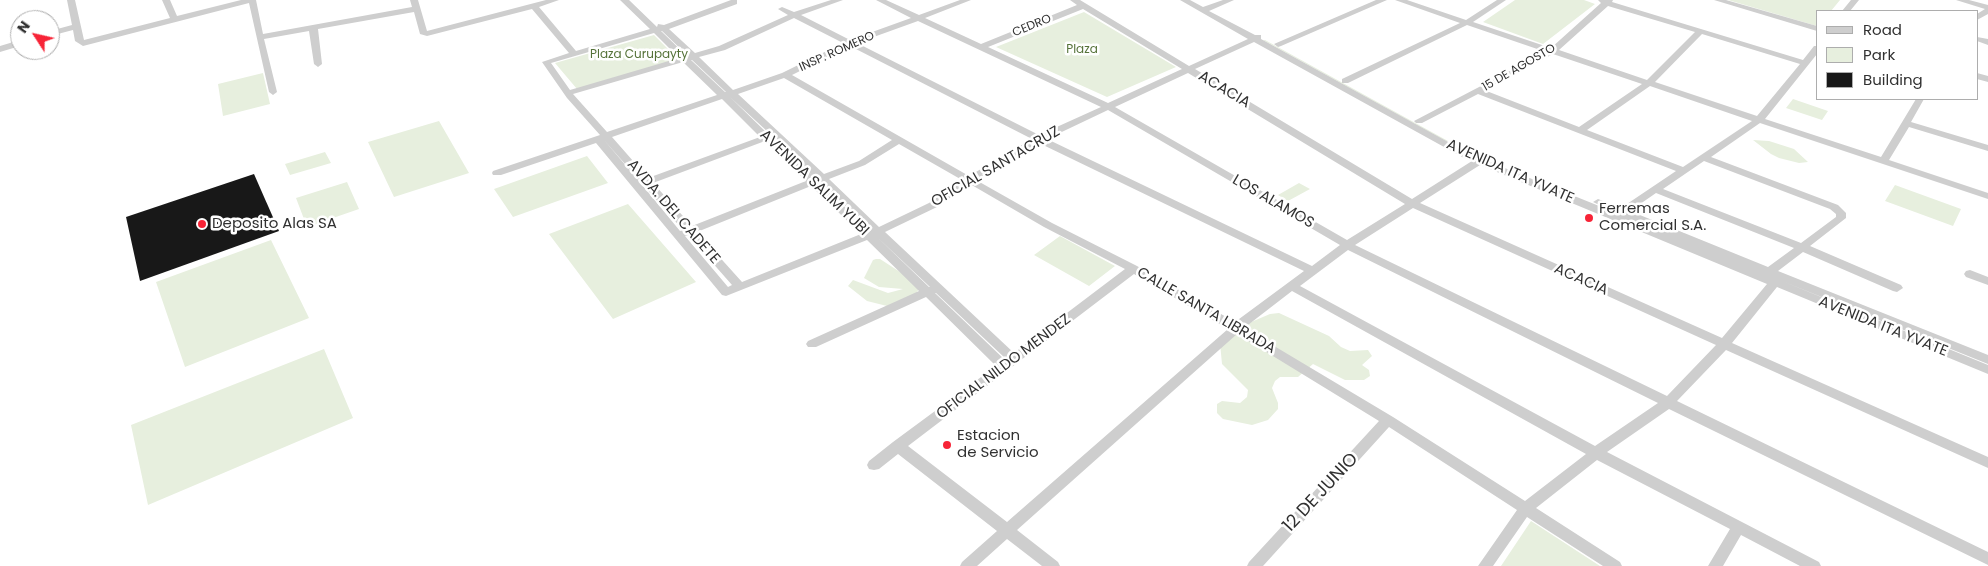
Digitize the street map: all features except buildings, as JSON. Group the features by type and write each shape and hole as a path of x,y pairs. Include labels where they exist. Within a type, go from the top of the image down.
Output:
{"street":[{"path":"71,0 79,41 83,43 251,0 273,92"},
{"path":"166,0 175,20"},
{"path":"414,0 424,34 555,0"},
{"name":"AVENIDA SALIM YUBI","path":"624,0 692,57 927,292 1009,363"},
{"name":"AVENIDA SALIM YUBI","path":"632,0 659,29"},
{"path":"569,94 736,43 794,15 840,0"},
{"name":"LOS ALAMOS","path":"880,0 1107,106 1347,245 1988,559"},
{"name":"INSP. ROMERO","path":"497,173 786,75 850,43 967,0"},
{"name":"ACACIA","path":"1074,0 1411,203 1988,463"},
{"name":"AVENIDA ITA YVATE","path":"1184,0 1207,9 1458,147 1618,214 1988,360"},
{"name":"AVENIDA ITA YVATE","path":"1197,0 1207,9"},
{"path":"1207,9 1230,0"},
{"path":"1278,44 1383,0"},
{"path":"1399,0 1988,196"},
{"path":"1345,81 1466,23 1502,0"},
{"path":"1718,0 1816,29"},
{"path":"1847,10 1855,0"},
{"path":"1960,0 1988,8"},
{"path":"1605,1 1805,63"},
{"name":"15 DE AGOSTO","path":"1419,121 1553,51 1605,1"},
{"path":"734,2 659,29 546,62 569,94 641,183 678,235 862,163 900,139"},
{"path":"534,6 574,54"},
{"name":"CEDRO","path":"981,47 1083,6"},
{"path":"1978,17 1988,8"},
{"path":"259,37 417,9"},
{"path":"782,9 1039,139 1313,272"},
{"path":"60,31 77,26"},
{"path":"314,26 318,64"},
{"path":"1580,130 1649,83 1701,31"},
{"name":"AVENIDA ITA YVATE","path":"1258,37 1278,44 1313,67 1345,81 1419,121 1479,161 1618,214"},
{"name":"OFICIAL SANTACRUZ","path":"678,235 726,292 879,231 934,205 970,179 1039,139 1258,37"},
{"path":"1618,214 1759,120 1816,49"},
{"name":"CALLE SANTA LIBRADA","path":"786,75 1048,225 1133,269 1236,328 1388,420 1615,566"},
{"path":"1478,91 1683,170"},
{"path":"1884,161 1919,100"},
{"path":"1906,123 1988,148"},
{"path":"641,183 771,135"},
{"path":"1485,566 1526,508 1596,453 1668,403 1724,344 1775,277 1802,247 1841,218 1841,214 1834,208 1703,157"},
{"path":"967,566 1236,328 1347,245 1479,161"},
{"name":"AVENIDA SALIM YUBI","path":"818,181 879,231 938,287 1009,363"},
{"name":"AVDA. DEL CADETE","path":"641,183 740,287"},
{"path":"1654,190 1802,247 1898,288"},
{"name":"OFICIAL NILDO MENDEZ","path":"874,464 1133,269"},
{"path":"1970,274 1988,282"},
{"name":"AVENIDA ITA YVATE","path":"1775,277 1988,370"},
{"path":"812,344 938,287"},
{"path":"1292,287 1596,453 1814,566"},
{"name":"12 DE JUNIO","path":"1254,566 1388,420"},
{"path":"898,446 1053,566"},
{"path":"1714,566 1738,528"}],"green space":[{"path":"1515,0 1584,0 1595,4 1543,44 1483,22"},
{"path":"1728,0 1840,0 1832,10 1816,10 1816,26"},
{"name":"Plaza","path":"1084,12 1176,67 1107,97 996,47"},
{"name":"Plaza Curupayty","path":"654,35 679,60 577,89 555,63"},
{"path":"1263,40 1265,40 1448,141 1446,141"},
{"path":"263,73 270,104 223,116 218,84"},
{"path":"1793,99 1828,111 1822,120 1786,108"},
{"path":"439,121 469,173 394,197 368,142"},
{"path":"1753,140 1769,141 1794,149 1808,162 1799,163 1779,158"},
{"path":"325,152 331,163 290,175 285,164"},
{"path":"587,156 608,183 513,217 494,189"},
{"path":"347,182 359,209 307,227 296,198"},
{"path":"1299,183 1310,189 1288,201 1278,195"},
{"path":"1895,185 1961,209 1953,226 1885,201"},
{"path":"628,204 696,282 613,319 549,234"},
{"path":"1060,236 1115,266 1089,286 1034,255"},
{"path":"271,240 309,318 185,367 156,282"},
{"path":"880,259 914,281 919,289 915,295 891,307 867,301 848,286 853,280 888,293 903,289 879,287 864,278 873,260"},
{"path":"1279,313 1329,336 1341,347 1350,351 1368,350 1372,356 1362,365 1369,370 1370,376 1364,380 1345,380 1313,364 1298,377 1280,377 1275,381 1272,388 1278,403 1278,409 1268,420 1252,425 1223,419 1217,413 1217,404 1222,401 1240,403 1247,397 1248,390 1222,364 1220,343 1237,328 1270,314"},
{"path":"324,349 353,418 148,505 131,425"},
{"path":"1531,521 1600,566 1501,566"}],"place":[{"name":"Ferremas Comercial S.A.","path":"1589,218"},
{"name":"Deposito Alas SA","path":"202,224"},
{"name":"Estacion de Servicio","path":"947,445"}]}
